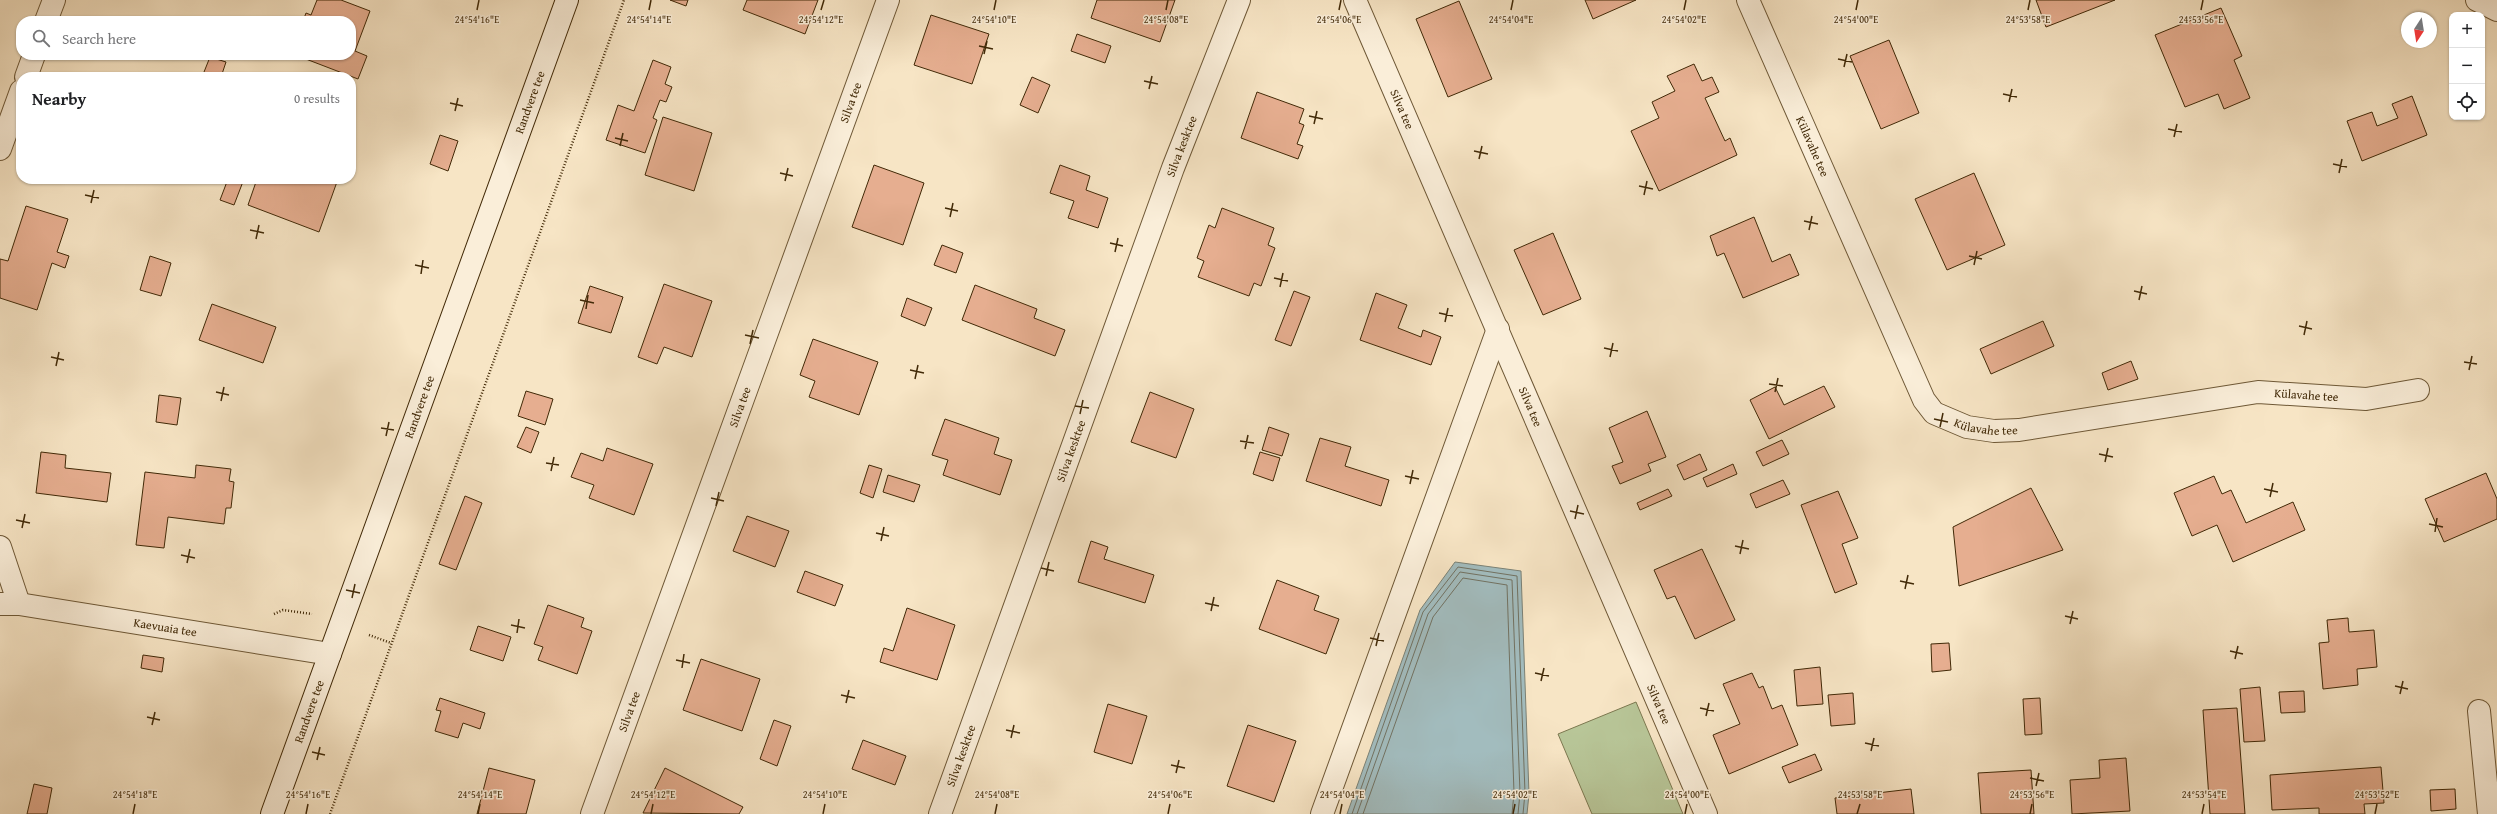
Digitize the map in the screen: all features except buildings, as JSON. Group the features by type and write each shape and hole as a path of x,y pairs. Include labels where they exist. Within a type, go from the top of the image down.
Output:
{"street":[{"path":"48,16 54,0"},
{"name":"Randvere tee","path":"272,814 567,0"},
{"name":"Silva tee","path":"592,814 888,0"},
{"name":"Silva kesktee","path":"940,814 1173,168 1239,0"},
{"name":"Silva tee","path":"1355,0 1706,814"},
{"path":"2477,0 2497,10"},
{"name":"Külavahe tee","path":"1754,2 1924,400 1934,413 1966,427 1994,431 2019,430 2258,392 2366,399 2418,390"},
{"path":"28,72 32,60"},
{"path":"0,149 16,105"},
{"path":"1322,814 1498,329"},
{"path":"0,547 9,604"},
{"name":"Kaevuaia tee","path":"9,604 330,654"},
{"path":"2479,711 2489,814"}],"path":[{"path":"330,814 624,0"}],"green space":[{"path":"1636,702 1683,814 1592,814 1558,734"}],"water":[{"path":"1455,562 1521,571 1529,794 1527,814 1347,814 1420,610"}]}
